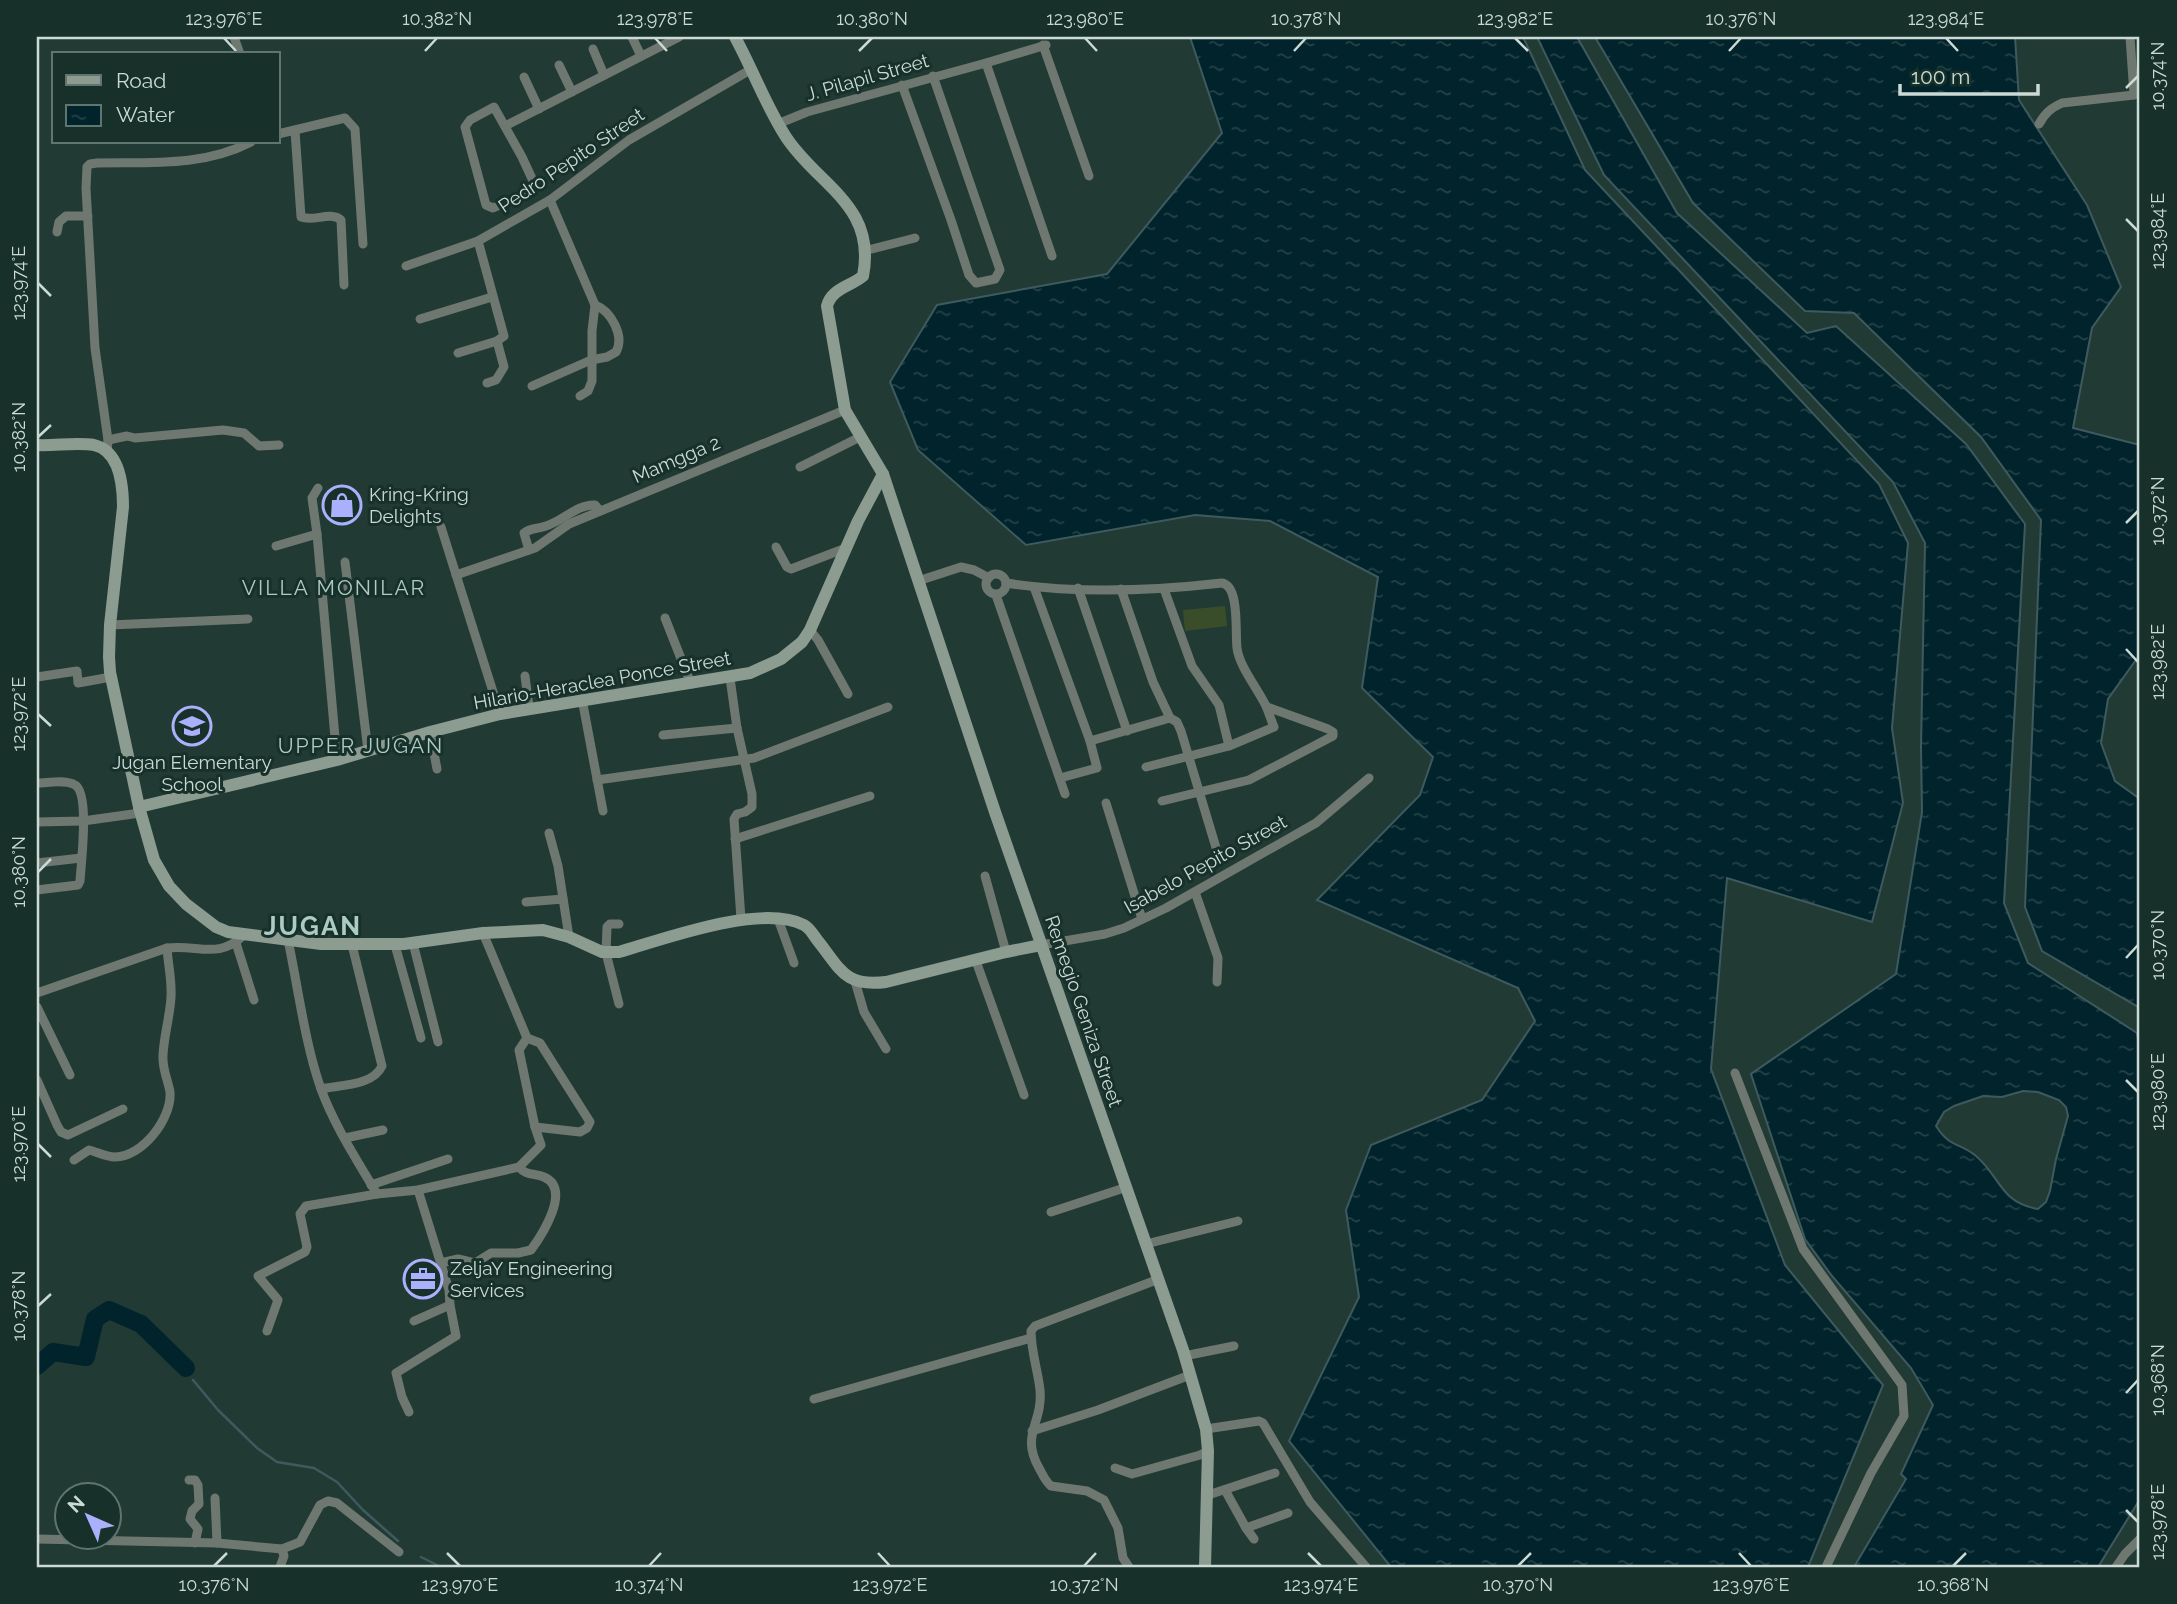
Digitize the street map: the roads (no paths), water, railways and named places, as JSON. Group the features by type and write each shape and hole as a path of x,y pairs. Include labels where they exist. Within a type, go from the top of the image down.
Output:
{"street":[{"path":"632,37 641,56"},
{"path":"506,126 679,37"},
{"path":"735,37 750,70 794,147 845,202 859,226 864,251 863,276 838,290 832,295 827,306 845,410 883,474"},
{"path":"2039,124 2052,107 2062,103 2137,97 2130,37"},
{"name":"J. Pilapil Street","path":"779,123 807,112 1045,45 1089,176"},
{"path":"593,49 604,75"},
{"path":"986,63 1052,256"},
{"path":"559,65 572,92"},
{"name":"Pedro Pepito Street","path":"406,266 478,242 550,200 629,140 750,70"},
{"path":"902,85 969,275 976,283 995,279 1000,270 933,76"},
{"path":"524,77 540,108"},
{"path":"494,107 506,126 533,186 526,194 490,207 486,205 465,127 470,120 494,107"},
{"path":"280,134 345,118 355,129 363,244"},
{"path":"295,131 301,217 307,219 335,216 341,220 344,285"},
{"path":"246,144 205,159 90,164 87,167 95,348 108,446 119,470 123,491 108,657 140,810 154,860 169,886 186,904 216,928 240,939 395,945 483,933 543,930 569,937 606,953 619,952 741,919 778,919 807,927 845,975 855,981 871,984 1041,945"},
{"path":"550,200 595,305 592,381 588,391 580,396"},
{"path":"57,232 59,222 66,216 88,216"},
{"path":"864,251 915,238"},
{"path":"458,353 497,341 504,336 478,242"},
{"path":"420,319 492,297"},
{"path":"532,386 591,360 614,354 619,346 611,317 603,308 595,305"},
{"path":"487,383 496,380 505,365 497,341"},
{"name":"Mamgga 2","path":"456,575 529,550 569,524 845,410"},
{"path":"37,445 108,446 127,436 135,438 223,430 244,433 259,446 279,445"},
{"path":"800,467 860,437"},
{"name":"Hilario-Heraclea Ponce Street","path":"140,810 337,760 500,713 730,678 750,673 781,659 802,642 810,630 846,548 883,474"},
{"name":"Remegio Geniza Street","path":"883,474 1124,1188 1159,1279 1206,1429 1208,1495 1205,1567"},
{"path":"318,488 312,498 337,760"},
{"path":"529,550 525,531 547,526 587,505 595,505 600,511"},
{"path":"441,527 500,713"},
{"path":"276,546 317,534"},
{"path":"776,547 787,567 791,569 846,548"},
{"path":"345,562 368,751"},
{"path":"918,581 961,567 989,578 999,575 1006,583 1034,587 1164,589 1227,584 1235,613 1237,652 1267,707 1274,727"},
{"path":"989,578 987,590 996,594 1065,794"},
{"path":"996,594 1004,590 1006,583"},
{"path":"1034,587 1090,741 1097,768 1060,778"},
{"path":"1078,588 1127,731"},
{"path":"1121,589 1153,682 1170,718 1177,722 1190,754 1220,862"},
{"path":"1164,589 1192,666 1219,705 1229,746"},
{"path":"665,618 691,684"},
{"path":"110,625 248,619"},
{"path":"810,630 848,694"},
{"path":"37,677 77,671 78,682 111,677"},
{"path":"525,676 529,708"},
{"path":"730,678 753,804 749,810 735,817 741,919"},
{"path":"582,699 603,811"},
{"path":"597,780 744,761 888,707"},
{"path":"1162,801 1249,780 1333,736 1333,732 1328,729 1267,707"},
{"path":"1090,741 1170,718"},
{"path":"1146,767 1229,746 1295,718"},
{"path":"663,734 737,727"},
{"path":"430,732 438,769"},
{"name":"Isabelo Pepito Street","path":"1041,945 1105,934 1195,892 1316,823 1368,778"},
{"path":"37,783 76,785 81,794 83,821 78,885 37,890"},
{"path":"735,838 870,796"},
{"path":"1106,803 1142,919"},
{"path":"37,822 83,821 140,810"},
{"path":"549,833 569,937"},
{"path":"37,863 81,858"},
{"path":"985,876 1006,952"},
{"path":"1195,892 1218,958 1217,982"},
{"path":"526,902 563,899"},
{"path":"778,919 794,963"},
{"path":"619,924 610,924 607,927 606,953 619,1004"},
{"path":"483,933 527,1038 540,1043 590,1122 587,1128 580,1132 535,1127"},
{"path":"37,993 167,948 180,946 215,950 228,948 240,939"},
{"path":"240,939 254,1000"},
{"path":"288,940 321,1089 374,1189"},
{"path":"413,943 438,1042"},
{"path":"321,1089 365,1080 378,1073 382,1066 352,945"},
{"path":"395,945 421,1038"},
{"path":"74,1160 89,1150 108,1156 125,1156 141,1146 163,1119 168,1108 170,1096 163,1059 165,1028 171,1000 167,948"},
{"path":"976,961 1024,1095"},
{"path":"855,981 864,1012 886,1049"},
{"path":"37,1007 70,1075"},
{"path":"374,1189 418,1191 519,1167 541,1145 519,1050 527,1038"},
{"path":"1735,1073 1803,1248 1902,1385 1904,1416 1871,1473 1826,1567"},
{"path":"37,1080 57,1125 61,1132 68,1135 123,1109"},
{"path":"345,1138 383,1130"},
{"path":"267,1331 278,1300 258,1276 305,1252 307,1247 300,1214 302,1209 312,1204 374,1189 448,1159"},
{"path":"441,1263 458,1259 475,1263 491,1253 531,1250 554,1210 556,1199 554,1187 546,1177 525,1173 519,1167"},
{"path":"1051,1212 1124,1188"},
{"path":"409,1412 396,1373 457,1336 449,1290 418,1191"},
{"path":"1146,1244 1238,1221"},
{"path":"1129,1567 1121,1550 1118,1528 1104,1500 1087,1490 1051,1486 1032,1454 1030,1446 1038,1415 1040,1392 1031,1338 1032,1328 1159,1279"},
{"path":"414,1321 450,1305"},
{"path":"814,1399 1031,1338"},
{"path":"1184,1356 1234,1346"},
{"path":"1032,1431 1098,1410 1190,1375"},
{"path":"1206,1429 1259,1421 1263,1423 1310,1503 1366,1567"},
{"path":"1115,1468 1132,1474 1208,1451"},
{"path":"1208,1495 1275,1473"},
{"path":"189,1480 195,1480 198,1485 199,1504 192,1511 190,1520 198,1529 195,1543"},
{"path":"1225,1490 1254,1539"},
{"path":"215,1498 217,1544"},
{"path":"37,1539 195,1543 282,1549 300,1542 320,1505 328,1501 337,1503 399,1552"},
{"path":"1246,1528 1288,1513"},
{"path":"2116,1567 2140,1539"},
{"path":"280,1567 284,1556 282,1549"}],"water":[{"path":"1190,37 1523,37 1585,170 1879,484 1908,543 1892,728 1903,803 1872,922 1727,878 1711,1069 1785,1265 1883,1385 1808,1567 1391,1567 1289,1441 1359,1297 1346,1210 1371,1145 1482,1100 1535,1021 1518,988 1317,900 1420,795 1433,757 1362,688 1378,577 1270,521 1195,515 1026,545 918,450 890,382 937,305 1107,274 1222,133"},
{"path":"1537,37 1577,37 1677,213 1807,333 1836,326 1966,444 2025,524 2004,903 2028,963 2137,1033 2140,1051 2140,1499 2098,1567 1854,1567 1906,1479 1901,1474 1933,1405 1911,1368 1832,1276 1805,1239 1751,1074 1896,974 1922,812 1925,543 1893,482 1604,175","holes":["2023,1091 2038,1092 2059,1100 2066,1107 2068,1116 2050,1191 2046,1202 2038,1209 2025,1206 2008,1195 1976,1156 1950,1141 1936,1126 1944,1112 1983,1096 2002,1097"]},
{"path":"1595,37 2015,37 2019,100 2087,205 2121,287 2092,328 2073,428 2140,445 2138,657 2108,699 2101,743 2115,781 2140,799 2140,1008 2042,951 2025,907 2041,520 1981,437 1854,313 1805,311 1693,203"}],"waterway":[{"path":"37,1366 53,1352 86,1357 95,1319 109,1310 141,1324 186,1368"},
{"path":"193,1380 218,1410 257,1448 277,1462 314,1468 337,1482 398,1541"},
{"path":"421,1557 441,1567"}],"place":[{"name":"Kring-Kring Delights","path":"342,505"},
{"name":"Jugan Elementary School","path":"192,726"},
{"name":"ZeljaY Engineering Services","path":"423,1279"}],"district":[{"name":"VILLA MONILAR","path":"334,588"},
{"name":"UPPER JUGAN","path":"361,746"},
{"name":"JUGAN","path":"313,926"}]}
